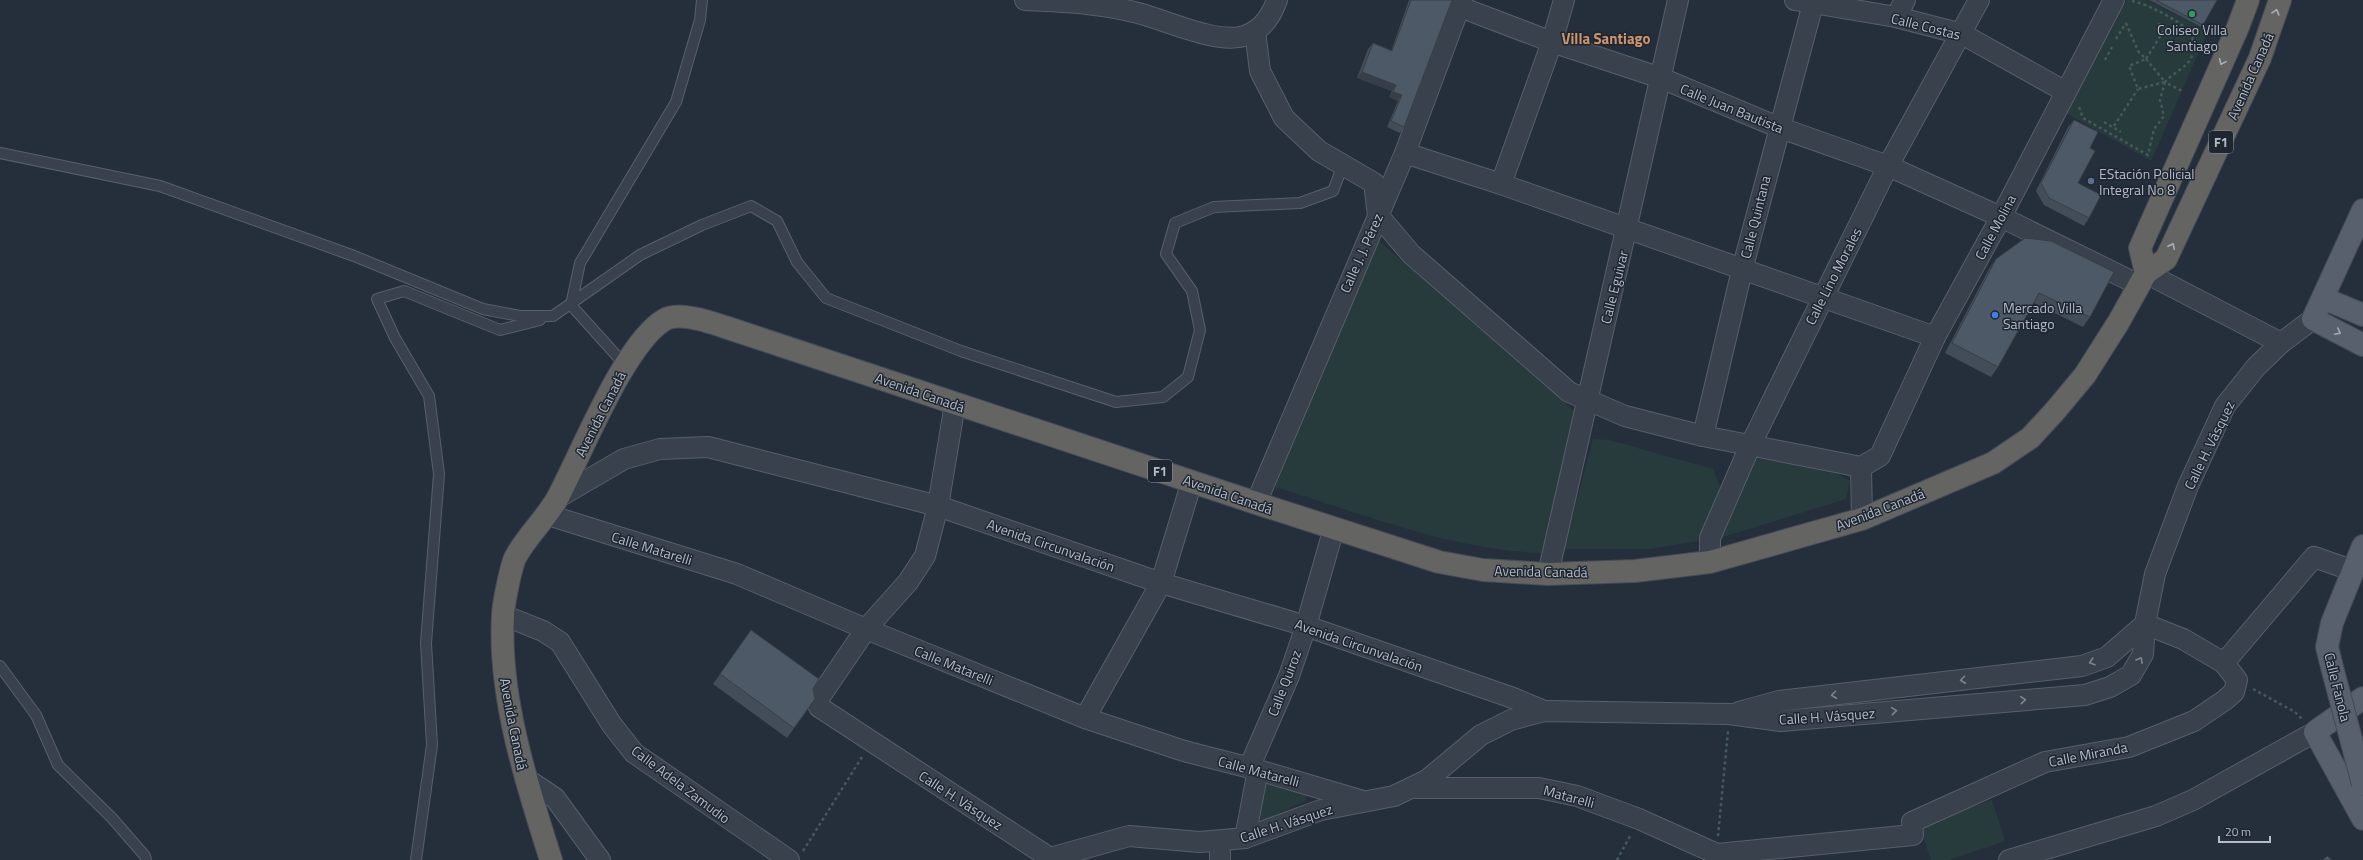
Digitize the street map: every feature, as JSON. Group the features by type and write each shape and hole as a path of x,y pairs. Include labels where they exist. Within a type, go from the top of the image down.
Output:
{"highway":[{"name":"F1","path":"2143,279 2140,248 2235,34 2248,0"},
{"name":"Avenida Canadá","path":"551,860 525,778 504,670 503,615 515,558 552,507 625,365 647,334 666,318 689,317 725,326 955,404 1439,562 1482,570 1548,574 1635,571 1710,562 1862,519 1993,463 2030,438 2085,375 2118,323 2143,279 2166,259 2260,58 2280,0"}],"main road":[{"name":"Calle H. Vásquez","path":"2313,319 2361,218"},
{"path":"2323,298 2363,315"},
{"path":"2313,319 2363,345"},
{"name":"Calle Fanola","path":"2363,546 2332,623 2328,647 2333,672 2363,784"},
{"path":"2363,698 2315,732 2363,819"}],"street":[{"path":"1025,0 1143,7 1196,32 1240,37 1256,31 1272,16 1277,0"},
{"path":"1501,184 1552,42 1564,0"},
{"name":"Calle Eguivar","path":"1548,574 1587,399 1628,229 1678,0"},
{"name":"Calle Lino Morales","path":"1710,562 1710,538 1750,446 1821,298 1888,166 1962,34 1979,0"},
{"name":"Calle Costas","path":"1807,1 1900,9 1962,34 2073,97"},
{"name":"Calle Quintana","path":"1703,436 1807,1"},
{"name":"Calle Molina","path":"1861,467 1880,456 1935,337 2001,217 2073,97 2115,2"},
{"name":"Calle Juan Bautista","path":"1461,4 1552,42 1661,78 1778,127 1888,166 2143,279 2280,343"},
{"name":"Calle J. J. Pérez","path":"1256,503 1405,153 1461,4"},
{"path":"1256,31 1260,71 1284,118 1318,151 1374,182 1378,215 1411,254 1569,392 1625,416 1703,436 1861,467 1862,519"},
{"path":"1405,153 1501,184 1935,337"},
{"name":"Calle H. Vásquez","path":"1729,714 1781,721 2085,695 2110,687 2131,675 2143,654 2145,624 2155,574 2188,486 2225,406 2256,367 2280,343 2313,319"},
{"path":"866,629 908,582 925,556 938,506 955,404"},
{"name":"Avenida Circunvalación","path":"552,507 624,459 660,449 708,447 938,506 1161,583 1306,626 1513,698 1544,711"},
{"path":"1085,718 1161,583 1192,481"},
{"name":"Calle Matarelli","path":"552,507 737,574 866,629 1085,718 1184,752 1254,769 1364,802"},
{"name":"Calle Quiroz","path":"1245,838 1254,769 1306,626 1334,528"},
{"path":"2224,663 2314,557 2354,571"},
{"name":"Calle Adela Zamudio","path":"503,615 543,631 560,642 612,725 634,753 784,856"},
{"path":"2145,624 2183,640 2224,663 2237,680"},
{"name":"Calle H. Vásquez","path":"1729,714 1779,701 2082,666 2107,658 2145,624"},
{"name":"Calle H. Vásquez","path":"866,629 817,701 819,707 872,740 946,791 1050,859 1129,836 1220,851 1245,838 1321,810 1394,796 1427,780 1481,735 1511,720 1544,711"},
{"name":"Calle Miranda","path":"1721,857 1913,835 1912,822 2045,762 2129,747 2194,721 2234,692 2237,680"},
{"path":"1544,711 1729,714"},
{"path":"2016,859 2156,816 2193,800 2315,732"},
{"path":"525,778 554,798 600,860"},
{"name":"Matarelli","path":"1411,788 1539,788 1577,796 1639,819 1721,857"}],"lane":[{"path":"571,305 580,263 676,102 700,20 702,0"},
{"path":"0,153 160,186 354,256 483,309 520,316 554,316"},
{"path":"416,860 432,745 426,643 439,474 429,396 395,338 377,299 404,291 500,330 554,316 640,255 702,225 751,206 777,221 797,262 826,298 961,351 1116,402 1163,397 1188,377 1200,330 1192,291 1166,254 1175,223 1214,207 1300,204 1333,191 1342,165"},
{"path":"571,305 625,365"},
{"path":"0,666 36,715 58,765 112,818 145,856 146,860"}],"path":[{"path":"2073,97 2083,118 2148,155 2154,129 2164,116 2160,100 2165,82 2172,74 2189,62 2193,54 2193,41 2190,33 2177,23 2152,8 2132,0 2115,2"},
{"path":"2125,19 2138,51 2165,82 2182,91"},
{"path":"2104,62 2126,23"},
{"path":"2158,24 2174,31"},
{"path":"2138,89 2129,66 2146,59 2166,27"},
{"path":"2114,126 2138,89 2165,82"},
{"path":"2104,122 2114,126 2121,132"},
{"path":"2237,680 2295,712"},
{"path":"784,856 872,740"},
{"path":"1721,857 1726,746"},
{"path":"1617,860 1639,819"}],"green space":[{"path":"2127,0 2146,0 2208,31 2151,161 2066,113"},
{"path":"1379,241 1574,411 1543,553 1508,550 1440,538 1272,486"},
{"path":"1593,439 1609,440 1713,469 1720,487 1698,541 1649,549 1564,549"},
{"path":"1756,458 1837,474 1850,481 1846,499 1723,537"},
{"path":"1262,782 1307,794 1306,800 1264,820 1257,818"},
{"path":"1992,800 2005,841 1949,860 1931,860 1919,825"}],"building":[{"path":"1411,0 1452,0 1404,127 1391,121 1402,95 1393,92 1396,85 1362,72 1373,43 1392,51"},
{"name":"Coliseo Villa Santiago","path":"2156,0 2217,0 2203,25"},
{"path":"2074,120 2098,132 2090,148 2095,151 2078,183 2101,195 2089,218 2049,198 2041,183"},
{"name":"Mercado Villa Santiago","path":"2025,238 2051,241 2114,272 2090,317 2039,293 1998,367 1952,343 1996,259"},
{"path":"751,630 819,679 813,689 815,699 794,728 720,674"},
{"path":"2327,856 2332,860 2323,860"}],"place":[{"name":"Coliseo Villa Santiago","path":"2192,14"},
{"name":"EStación Policial Integral No 8","path":"2091,181"},
{"name":"Mercado Villa Santiago","path":"1995,315"}],"district":[{"name":"Villa Santiago","path":"1606,38"}]}
